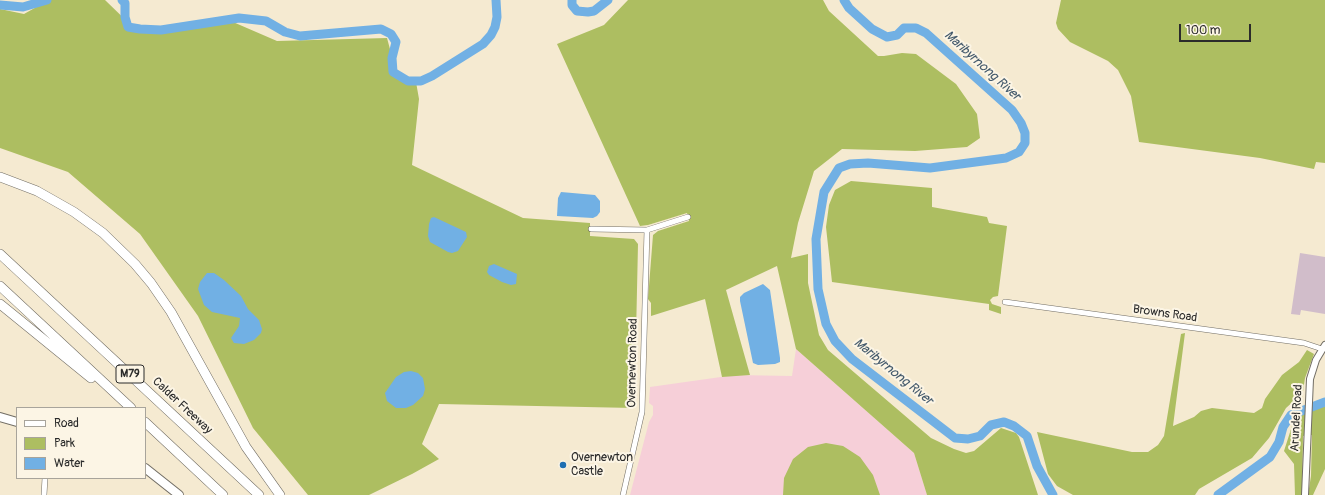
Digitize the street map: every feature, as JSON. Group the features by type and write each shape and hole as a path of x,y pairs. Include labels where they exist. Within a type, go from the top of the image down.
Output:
{"highway":[{"path":"0,177 45,195 84,219 120,248 144,274 178,322 248,451 280,495"},
{"name":"Calder Freeway","path":"0,254 259,495"},
{"name":"M79","path":"0,286 130,407"},
{"path":"0,304 126,407"},
{"path":"146,424 223,495"}],"main road":[{"path":"0,417 16,422"},
{"path":"146,469 179,495"}],"street":[{"path":"591,228 646,230 688,217"},
{"name":"Overnewton Road","path":"623,495 642,412 646,230"},
{"name":"Browns Road","path":"1005,302 1304,343 1323,347"},
{"name":"Arundel Road","path":"1304,495 1310,383 1314,365 1323,347"},
{"path":"44,495 45,479"}],"shaded area":[{"path":"1300,253 1325,257 1325,314 1301,310 1300,315 1291,314"},
{"path":"796,349 914,453 927,495 630,495 649,422 653,415 653,406 649,403 650,387 735,375 792,376"}],"green space":[{"path":"49,0 105,0 138,32 233,22 277,41 387,38 398,79 411,85 416,82 419,99 412,165 523,218 590,223 590,236 634,239 638,244 635,381 633,381 635,389 634,408 439,404 422,444 439,459 369,495 308,495 253,428 198,316 140,234 68,172 0,148 0,9 24,14"},
{"path":"628,0 823,0 829,11 878,56 902,53 916,54 956,84 977,114 980,138 967,147 915,151 842,149 814,171 798,223 791,258 808,254 808,283 819,335 828,350 931,438 954,449 966,453 974,451 1001,428 1016,433 1019,437 1038,495 927,495 914,453 796,349 777,266 726,290 750,375 722,377 705,299 651,316 651,303 648,299 653,235 658,231 689,221 687,213 640,226 557,44 604,25"},
{"path":"1061,0 1325,0 1325,163 1316,162 1314,169 1260,158 1139,142 1131,96 1118,70 1108,61 1070,42 1058,29 1056,23"},
{"path":"851,181 932,188 932,207 987,217 989,223 1007,226 998,296 993,297 990,300 992,304 1001,307 1001,314 989,310 989,304 832,282 826,227 829,205 835,190"},
{"path":"1185,333 1173,426 1194,417 1201,411 1212,408 1254,413 1262,408 1265,399 1282,375 1299,362 1307,350 1314,354 1305,378 1302,398 1296,399 1286,408 1269,438 1252,458 1199,489 1195,495 1073,495 1057,486 1048,474 1037,432 1132,452 1148,452 1158,445 1164,436 1181,334"},
{"path":"1325,406 1325,469 1313,495 1308,495 1311,476 1312,435 1303,436 1302,495 1295,495 1294,464 1284,451 1292,426 1297,418 1304,413"},
{"path":"826,443 843,446 860,457 873,475 880,495 783,495 784,478 793,459 808,447"}],"water":[{"path":"561,192 595,195 600,201 600,212 593,218 557,216 558,198"},
{"path":"434,217 466,232 467,237 458,251 452,253 448,252 430,242 428,236 429,224 431,218"},
{"path":"494,264 517,274 516,284 511,285 502,282 489,275 487,272 489,266"},
{"path":"207,273 214,273 224,280 241,296 248,309 259,320 262,329 261,333 254,340 244,344 234,343 231,338 239,326 240,318 212,312 204,305 198,289 200,282"},
{"path":"763,284 770,290 780,362 775,364 758,365 753,363 740,297 744,293"},
{"path":"411,371 418,373 423,378 425,389 423,396 413,405 406,408 396,408 387,401 385,393 396,377 404,372"}],"waterway":[{"name":"Maribyrnong River","path":"0,5 23,7 47,0"},
{"name":"Maribyrnong River","path":"122,0 125,3 125,17 128,27 140,29 161,30 239,18 266,21 285,32 300,36 381,29 391,34 396,42 392,58 393,72 408,81 421,81 432,76 483,44 491,35 495,27 497,17 496,0"},
{"name":"Maribyrnong River","path":"572,0 572,5 577,11 588,12 594,11 608,0"},
{"name":"Maribyrnong River","path":"844,0 849,8 872,29 887,37 897,35 904,28 916,28 926,33 1012,110 1021,123 1025,133 1025,143 1019,152 1006,158 930,168 868,163 850,164 839,168 824,192 816,239 818,289 826,324 835,341 852,359 955,438 968,439 980,436 991,425 1004,422 1014,426 1027,436 1037,466 1053,495"},
{"name":"Maribyrnong River","path":"1218,495 1270,457 1279,442 1283,427 1291,415 1325,402"}],"place":[{"name":"Overnewton Castle","path":"563,465"}]}
